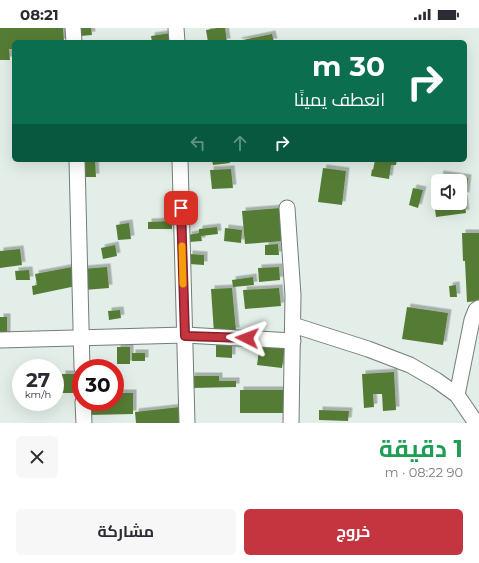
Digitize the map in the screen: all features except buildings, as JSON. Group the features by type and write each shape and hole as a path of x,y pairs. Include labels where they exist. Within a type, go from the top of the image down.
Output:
{"street":[{"path":"73,28 74,40"},
{"path":"176,28 176,40"},
{"path":"77,162 82,359"},
{"path":"180,162 187,423"},
{"path":"287,208 293,295 291,423"},
{"path":"457,395 472,320 476,310 479,308"},
{"path":"293,325 368,349 410,365 436,380 457,395 476,423"},
{"path":"0,340 82,337 185,336 293,341"},
{"path":"84,411 84,423"}],"slow traffic":[{"path":"182,246 183,284"}],"route":[{"path":"181,208 185,336 247,338"}]}
